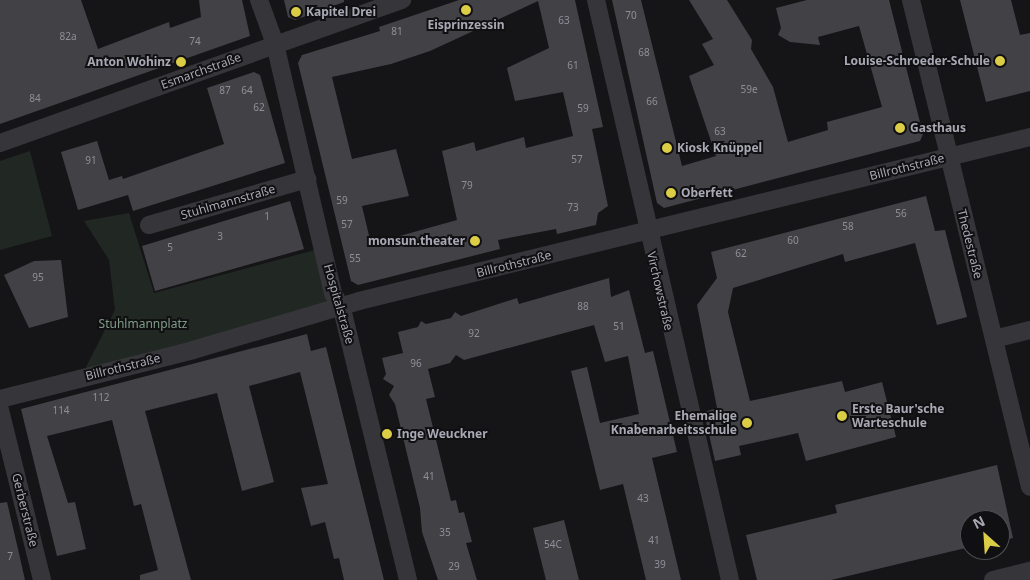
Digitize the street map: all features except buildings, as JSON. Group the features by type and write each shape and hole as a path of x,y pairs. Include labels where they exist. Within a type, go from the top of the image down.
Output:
{"street":[{"name":"Hospitalstraße","path":"259,0 275,44 334,293 342,309 408,580"},
{"name":"Esmarchstraße","path":"0,143 402,0"},
{"name":"Virchowstraße","path":"596,0 646,232 730,580"},
{"name":"Thedestraße","path":"910,0 1030,487"},
{"name":"Billrothstraße","path":"0,399 342,309 359,301 646,232 1030,136"},
{"name":"Stuhlmannstraße","path":"149,224 307,180"},
{"path":"994,339 1030,330"},
{"name":"Gerberstraße","path":"0,410 42,580"},
{"path":"993,580 1030,571"}],"green space":[{"path":"30,151 52,236 0,250 0,161"},
{"name":"Stuhlmannplatz","path":"129,213 154,293 315,250 330,307 84,371 115,310 109,260 84,221"}],"place":[{"name":"Eisprinzessin","path":"466,10"},
{"name":"Kapitel Drei","path":"296,12"},
{"name":"Louise-Schroeder-Schule","path":"1000,61"},
{"name":"Anton Wohinz","path":"181,62"},
{"name":"Gasthaus","path":"900,128"},
{"name":"Kiosk Knüppel","path":"667,148"},
{"name":"Oberfett","path":"671,193"},
{"name":"monsun.theater","path":"475,241"},
{"name":"Erste Baur'sche Warteschule","path":"842,416"},
{"name":"Ehemalige Knabenarbeitsschule","path":"747,423"},
{"name":"Inge Weuckner","path":"387,434"}]}
